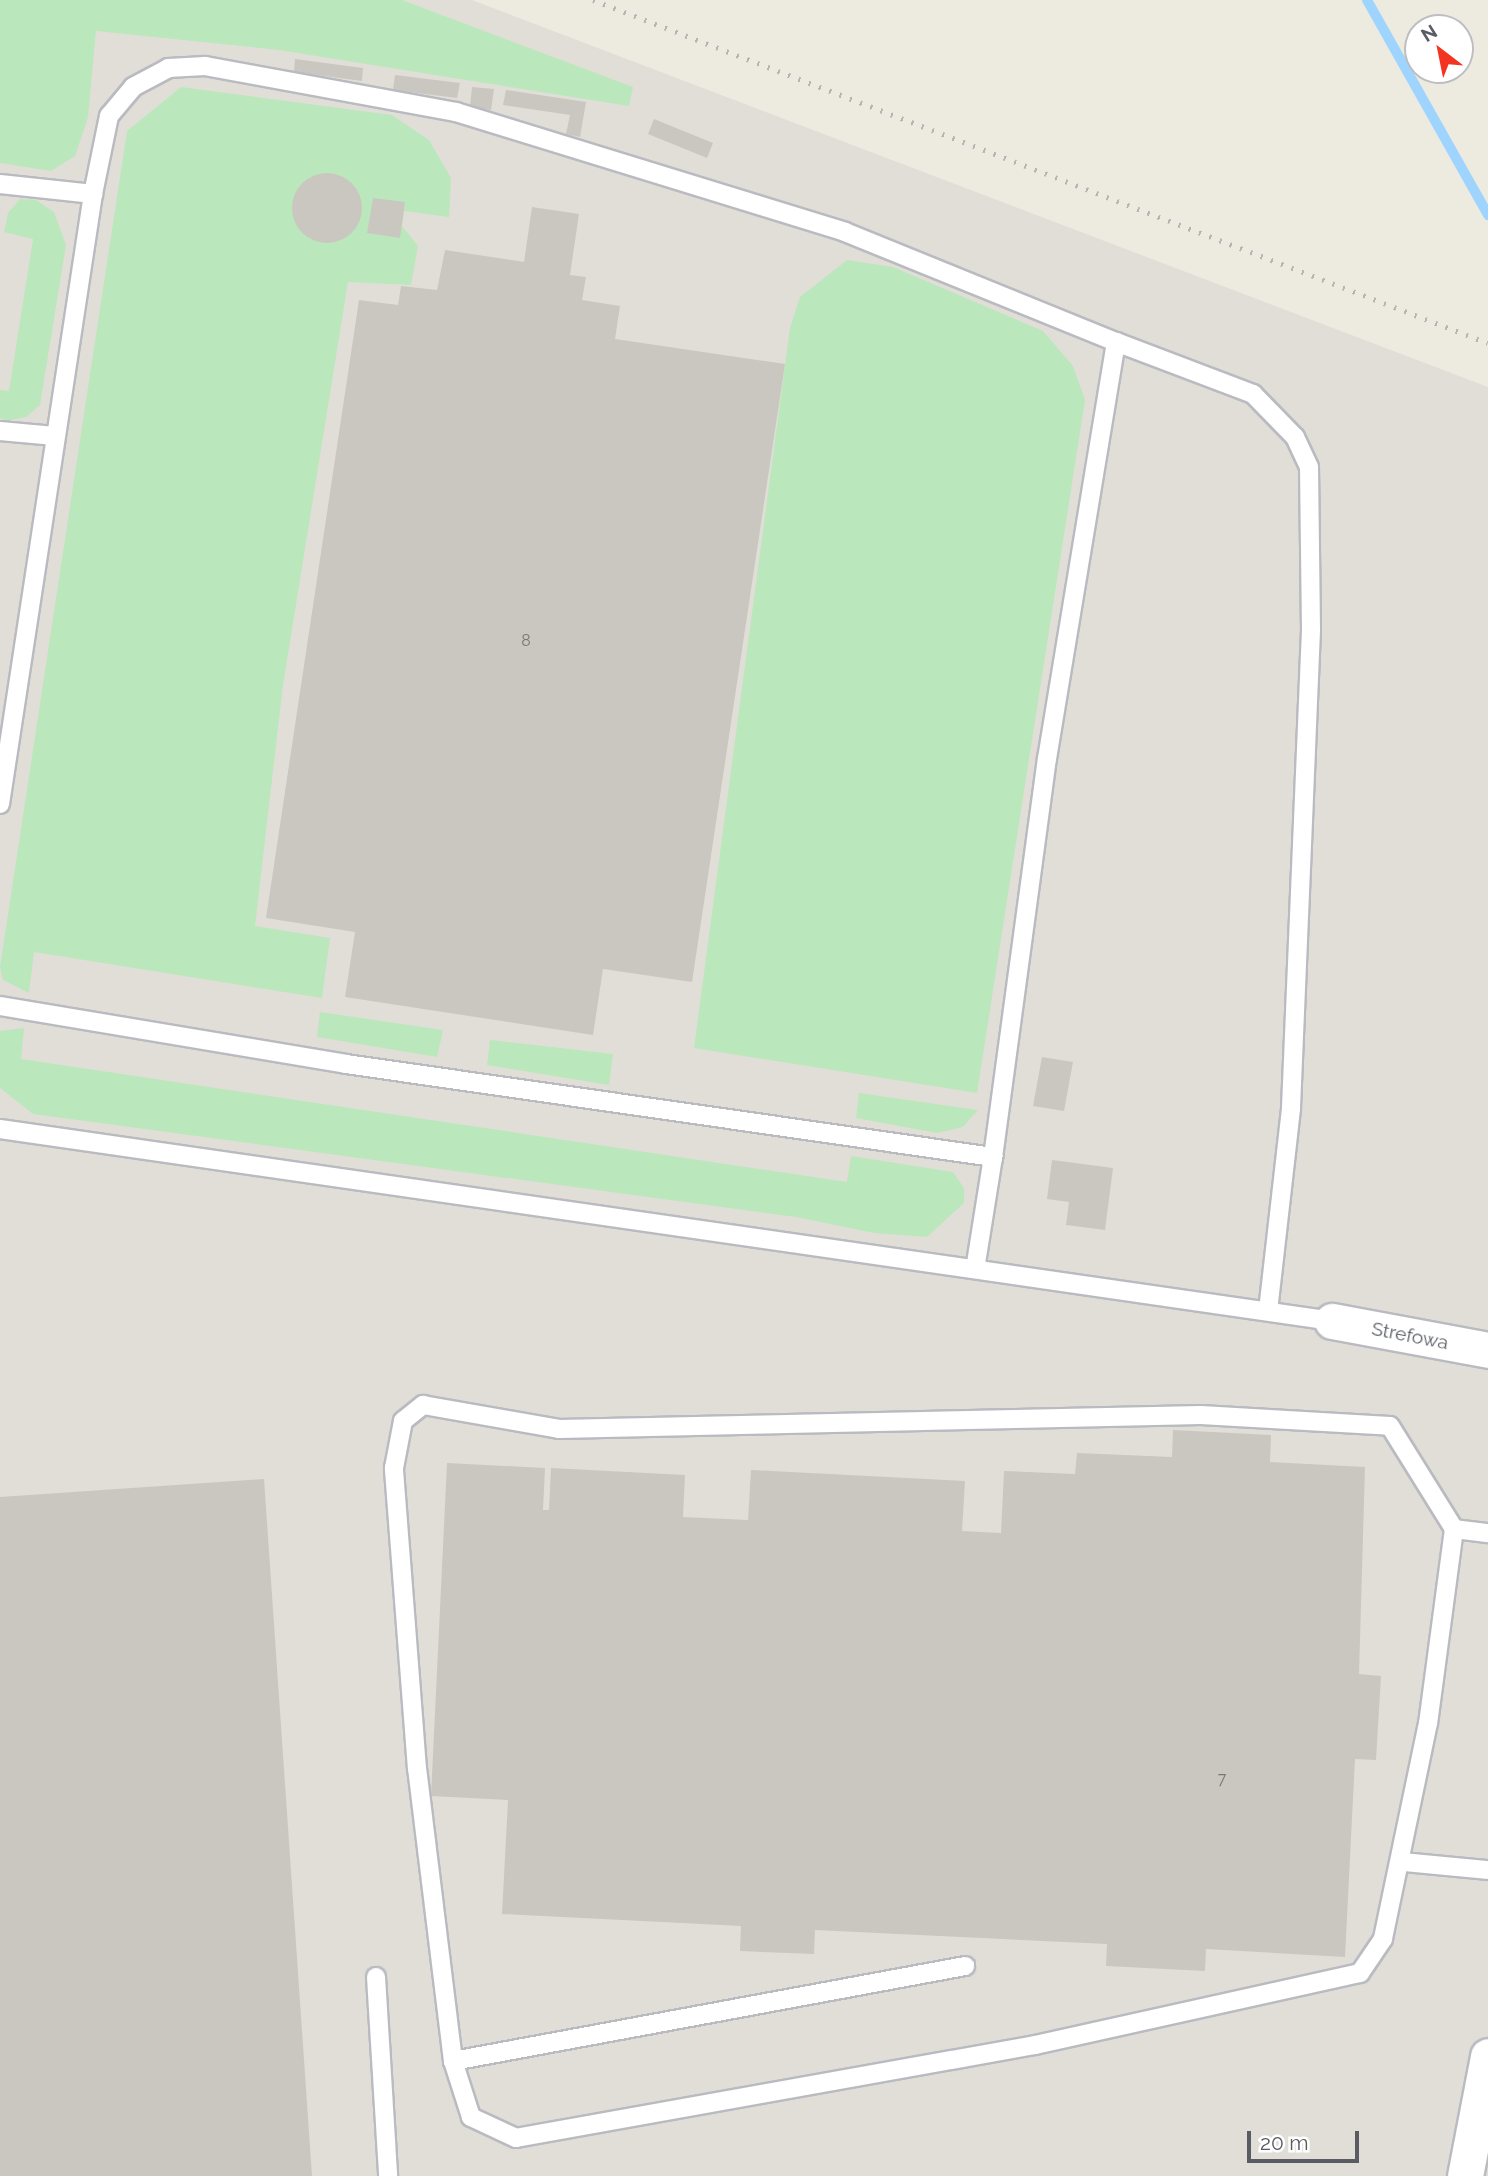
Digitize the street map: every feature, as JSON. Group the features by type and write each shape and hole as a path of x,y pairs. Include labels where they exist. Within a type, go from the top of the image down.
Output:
{"street":[{"name":"Strefowa","path":"1332,1321 1488,1350"},
{"path":"1465,2176 1488,2056"}],"lane":[{"path":"0,804 93,194 109,116 133,87 168,68 205,66 456,112 845,232 1116,342 1253,394 1295,437 1310,467 1311,630 1291,1109 1268,1311"},
{"path":"0,184 93,194"},
{"path":"975,1269 993,1157 1047,758 1116,342"},
{"path":"0,431 55,436"},
{"path":"0,1006 346,1065 993,1157"},
{"path":"0,1129 1332,1321"},
{"path":"423,1405 559,1429 1200,1415 1390,1426 1454,1529 1403,1862 1382,1939 1360,1973 1273,1996 516,2138 471,2117 453,2061 417,1769 394,1468 402,1421 423,1405"},
{"path":"1454,1529 1488,1533"},
{"path":"1403,1862 1488,1870"},
{"path":"453,2061 965,1966"},
{"path":"376,1977 388,2176"}],"shaded area":[{"path":"0,0 472,0 1488,387 1488,2176 0,2176"}],"green space":[{"path":"0,0 402,0 633,87 629,106 279,50 96,31 88,117 75,156 51,171 0,163"},
{"path":"181,87 392,115 429,140 451,178 449,217 404,211 402,226 418,246 411,285 348,282 283,685 255,926 330,938 322,998 34,952 29,993 3,980 0,967 127,131"},
{"path":"20,199 36,200 54,212 66,245 40,405 26,417 6,421 0,418 0,390 9,391 33,239 4,232 8,213"},
{"path":"847,260 893,267 1043,331 1073,366 1085,400 977,1093 694,1048 790,328 800,297"},
{"path":"320,1012 443,1030 437,1057 317,1037"},
{"path":"24,1028 21,1059 847,1182 851,1156 953,1172 964,1188 964,1203 927,1237 874,1233 796,1217 33,1114 0,1088 0,1031"},
{"path":"490,1040 613,1054 609,1085 487,1065"},
{"path":"859,1093 978,1110 963,1127 937,1133 856,1118"}],"building":[{"path":"295,59 363,68 362,81 294,72"},
{"path":"395,75 460,83 457,98 393,90"},
{"path":"472,87 494,89 491,110 470,107"},
{"path":"506,90 586,102 580,137 566,134 570,115 503,105"},
{"path":"654,119 713,143 707,158 648,134"},
{"path":"327,173 346,179 356,189 362,208 356,227 346,237 327,243 308,237 298,227 292,208 298,189 308,179"},
{"path":"373,198 405,202 400,238 367,233"},
{"path":"532,207 579,214 570,275 586,277 582,300 620,306 615,339 785,364 692,982 603,969 593,1035 345,997 355,932 266,918 359,300 398,305 401,286 437,290 445,250 524,262"},
{"path":"1042,1057 1073,1062 1064,1111 1033,1106"},
{"path":"1052,1160 1113,1168 1105,1230 1066,1225 1069,1202 1047,1199"},
{"path":"1173,1430 1271,1435 1270,1462 1365,1467 1359,1674 1381,1676 1376,1760 1355,1759 1345,1957 1206,1949 1205,1971 1106,1966 1107,1944 815,1930 814,1954 740,1951 741,1926 502,1914 508,1800 431,1796 447,1463 545,1468 543,1510 549,1510 551,1468 685,1475 683,1517 748,1520 751,1470 965,1481 962,1531 1001,1533 1004,1471 1075,1474 1077,1453 1172,1457"},
{"path":"264,1479 312,2176 0,2176 0,1497"}],"waterway":[{"path":"1367,0 1488,215"}],"railway":[{"path":"593,0 1488,343"}]}
